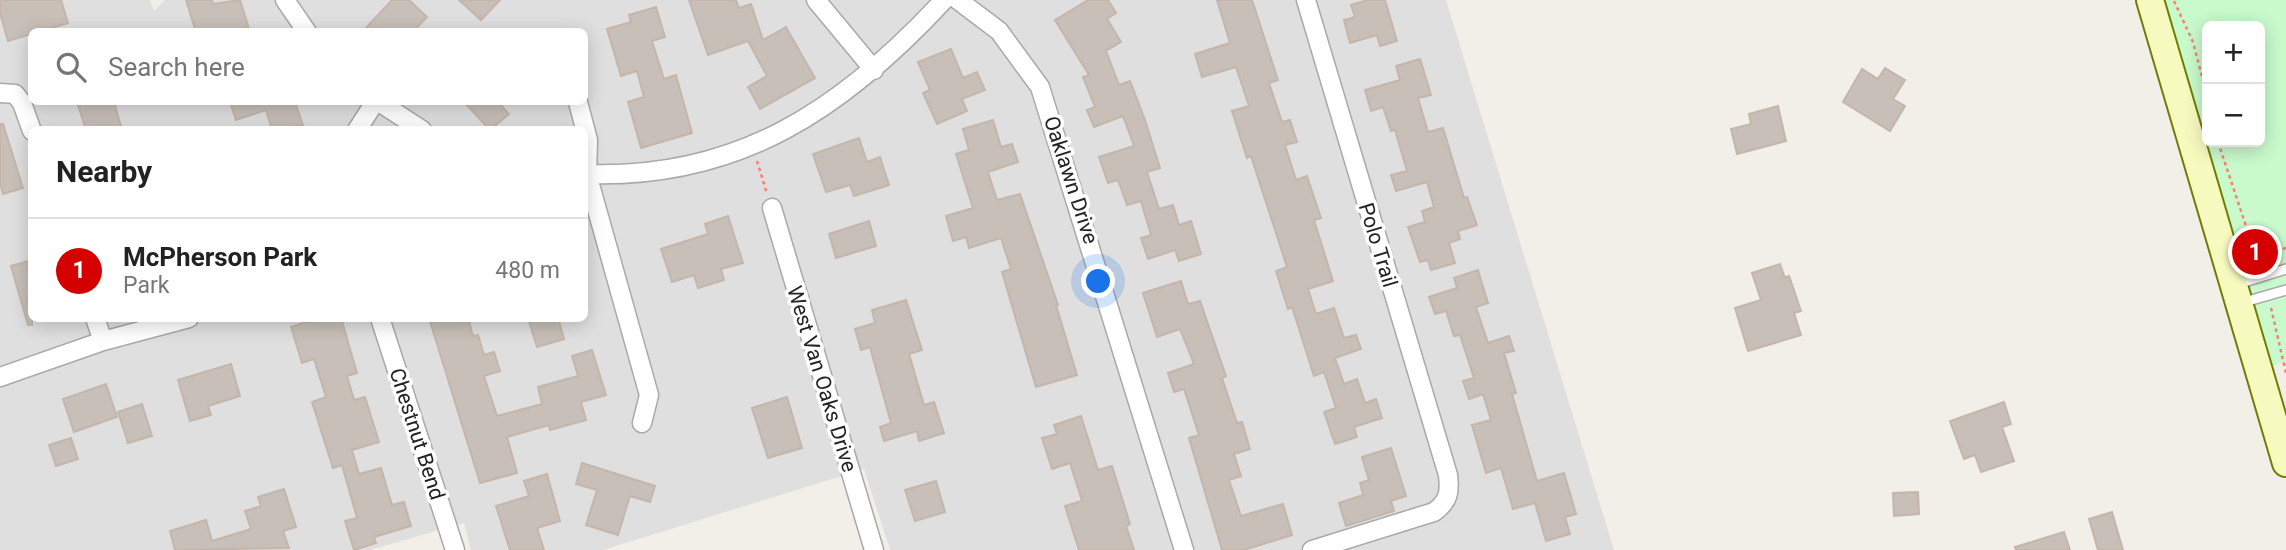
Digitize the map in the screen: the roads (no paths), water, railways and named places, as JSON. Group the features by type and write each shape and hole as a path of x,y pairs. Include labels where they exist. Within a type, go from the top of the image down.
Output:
{"main road":[{"path":"2150,0 2286,463"}],"street":[{"path":"285,0 304,28"},
{"path":"816,0 874,70"},
{"path":"588,174 643,173 692,166 752,146 813,114 874,70 944,0"},
{"name":"Oaklawn Drive","path":"958,0 999,31 1041,87 1184,550"},
{"name":"Polo Trail","path":"1306,0 1448,475 1450,490 1446,503 1434,512 1312,550"},
{"path":"8,93 29,126"},
{"path":"360,126 375,105"},
{"path":"382,105 416,126"},
{"path":"579,105 584,126"},
{"path":"588,181 649,395 642,423"},
{"name":"West Van Oaks Drive","path":"772,208 874,550"},
{"path":"96,322 103,341"},
{"path":"0,377 103,341 174,322"},
{"name":"Chestnut Bend","path":"381,322 455,550"}],"lane":[{"path":"2236,294 2286,269"},
{"path":"2236,294 2286,290"}],"place":[{"name":"McPherson Park","path":"2255,252"}]}
